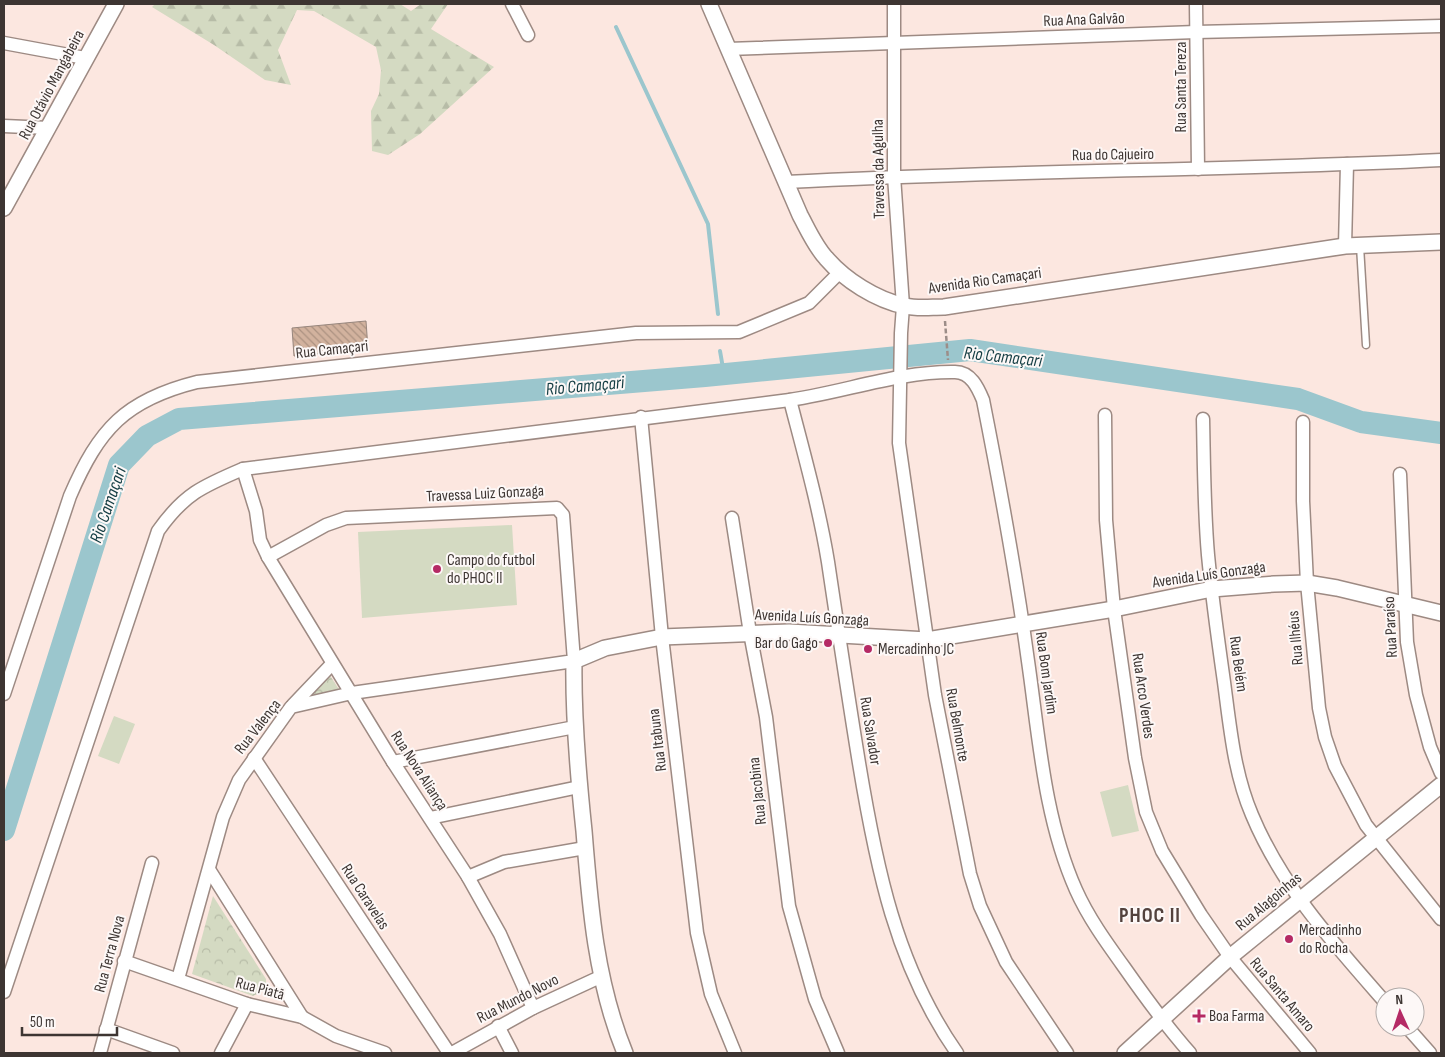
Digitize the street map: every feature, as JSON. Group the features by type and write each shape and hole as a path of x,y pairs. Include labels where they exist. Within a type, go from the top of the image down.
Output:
{"street":[{"name":"Rua Otávio Mangabeira","path":"4,208 116,4"},
{"path":"512,4 528,35"},
{"name":"Avenida Rio Camaçari","path":"709,4 800,215 825,258 858,285 903,306 920,308 944,307 1352,245 1441,242"},
{"name":"Travessa da Agulha","path":"894,4 894,176 903,306 900,378"},
{"name":"Rua Santa Tereza","path":"1196,4 1198,169"},
{"name":"Rua Ana Galvão","path":"728,49 1196,32 1441,26"},
{"path":"4,42 85,58"},
{"path":"4,126 49,128"},
{"name":"Rua do Cajueiro","path":"786,182 894,176 1198,169 1441,160"},
{"path":"1348,164 1352,245"},
{"name":"Rua Camaçari","path":"4,694 70,496 84,464 108,428 143,401 169,389 197,382 636,333 739,332 809,303 840,272"},
{"name":"Rua Bom Jardim","path":"4,992 158,531 184,500 203,486 243,469 641,417 790,400 900,378 957,372 965,374 978,389 991,440 1023,624 1048,793 1055,830 1067,868 1076,890 1095,925 1161,1021 1190,1053"},
{"name":"Rua Belmonte","path":"900,378 899,443 926,640 970,874 980,906 1006,962 1067,1053"},
{"name":"Rua Salvador","path":"790,400 817,504 866,809 883,889 903,953 918,988 931,1014 957,1053"},
{"name":"Rua Arco Verdes","path":"1105,416 1106,520 1114,609 1135,758 1148,820 1162,851 1230,957"},
{"name":"Rua Itabuna","path":"641,417 662,637 697,933 711,994 735,1053"},
{"name":"Rua Belém","path":"1203,418 1205,504 1212,589 1228,714 1241,786 1252,816 1298,899 1329,939 1375,991"},
{"name":"Rua Ilhéus","path":"1303,422 1303,501 1307,583 1319,708 1325,736 1335,766 1363,819 1441,919"},
{"name":"Rua Nova Aliança","path":"243,469 256,511 260,540 268,557 393,762 468,876 500,934 533,1008"},
{"name":"Rua Paraíso","path":"1400,474 1407,642 1410,668 1430,747 1441,774"},
{"name":"Travessa Luiz Gonzaga","path":"268,557 326,525 346,518 557,508 563,515 574,661"},
{"name":"Rua Jacobina","path":"732,518 750,633 766,717 789,906 815,999 838,1053"},
{"name":"Avenida Luís Gonzaga","path":"574,661 605,648 662,637 750,633 808,633 926,640 1114,609 1212,589 1307,583 1406,603 1441,613"},
{"path":"574,661 579,787 600,977 610,1013 625,1053"},
{"name":"Rua Valença","path":"178,979 224,817 233,792 254,758 291,707 352,693 574,661"},
{"path":"291,707 332,664"},
{"path":"393,762 576,727"},
{"name":"Rua Caravelas","path":"254,758 451,1053"},
{"name":"Rua Alagoinhas","path":"1125,1053 1230,957 1298,899 1441,785"},
{"path":"430,818 579,787"},
{"path":"468,876 504,862 585,848"},
{"name":"Rua Terra Nova","path":"100,1053 152,863"},
{"path":"210,871 302,1017"},
{"name":"Rua Santa Amaro","path":"1230,957 1310,1053"},
{"name":"Rua Piatã","path":"124,961 247,1004 302,1017 336,1036 385,1053"},
{"name":"Rua Mundo Novo","path":"451,1053 533,1008 600,977"},
{"path":"222,1053 247,1004"},
{"path":"498,1026 512,1053"},
{"path":"106,1029 173,1053"},
{"path":"1416,1037 1430,1053"}],"lane":[{"path":"1352,245 1366,345"}],"path":[{"path":"944,307 948,357"}],"green space":[{"path":"155,4 400,4 411,11 421,4 448,4 431,29 494,67 420,134 388,155 372,151 371,111 379,94 381,70 376,47 314,11 297,10 278,50 291,85 265,80 214,45 152,7"},
{"name":"Campo do futbol do PHOC II","path":"512,525 517,605 362,618 358,532"},
{"path":"329,674 340,691 305,698"},
{"path":"114,716 135,724 119,764 98,756"},
{"path":"1128,785 1139,831 1112,837 1100,792"},
{"path":"213,896 266,979 266,990 253,996 192,974"}],"building":[{"path":"366,321 368,349 294,356 292,328"}],"waterway":[{"path":"616,27 708,224 718,314"},
{"name":"Rio Camaçari","path":"4,830 119,465 147,436 179,419 705,376 970,350 1298,399 1361,422 1441,433"},
{"path":"720,351 724,374"}],"place":[{"name":"Campo do futbol do PHOC II","path":"437,569"},
{"name":"Bar do Gago","path":"828,643"},
{"name":"Mercadinho JC","path":"868,649"},
{"name":"Mercadinho do Rocha","path":"1289,939"},
{"name":"Boa Farma","path":"1199,1016"}],"district":[{"name":"PHOC II","path":"1150,915"}]}
